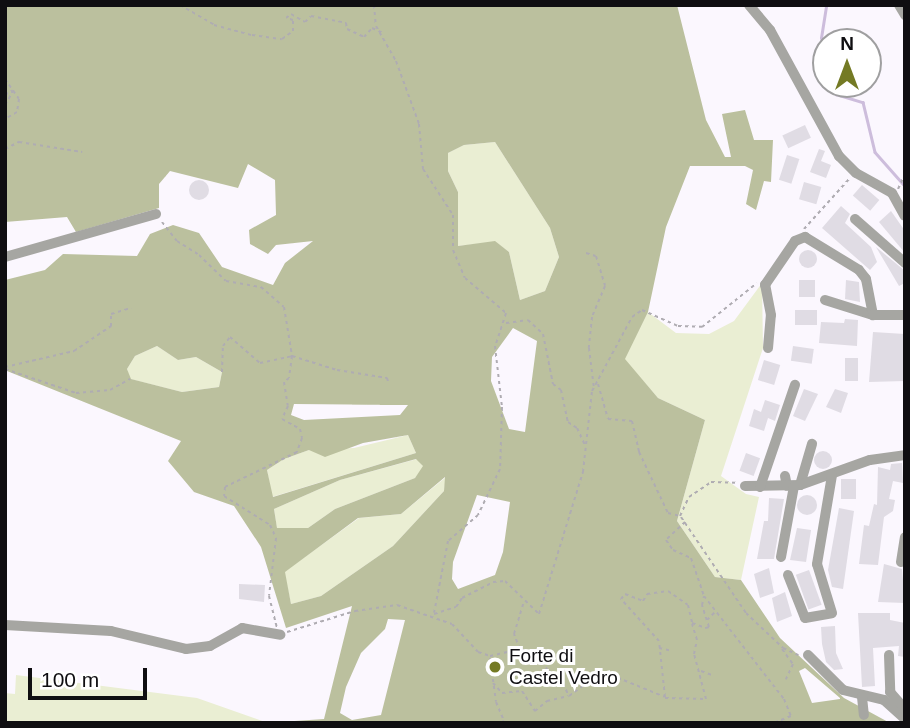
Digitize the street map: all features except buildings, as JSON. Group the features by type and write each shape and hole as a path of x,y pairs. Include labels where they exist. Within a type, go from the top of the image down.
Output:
{"street":[{"path":"749,5 770,30 839,156 856,173 897,189 905,216"},
{"path":"899,5 905,15"},
{"path":"5,257 156,214"},
{"path":"855,219 905,263"},
{"path":"768,348 771,314 765,285 795,242 805,237 859,270 866,279 873,315"},
{"path":"825,300 873,315 905,315"},
{"path":"760,487 795,385"},
{"path":"781,557 791,483 812,444"},
{"path":"745,486 791,483 832,475 870,460 905,455"},
{"path":"788,575 805,618 832,613 817,564 832,475"},
{"path":"901,562 905,537"},
{"path":"5,625 111,631 186,649 210,646 242,628 280,635"},
{"path":"808,655 843,690 862,697 884,700 905,719"},
{"path":"889,655 890,692 905,709"},
{"path":"862,697 864,715"}],"path":[{"path":"114,5 150,5"},
{"path":"180,5 214,25 282,39 293,31 293,20 286,19 291,14 305,22 311,16 346,23 347,29 364,37 372,28 384,34"},
{"path":"374,5 376,26 384,34 419,124 423,169 453,215 453,250 465,278 503,307 505,324 495,346 502,407 500,468 478,515 448,541 433,614"},
{"path":"5,79 14,90 19,106 13,117 5,119"},
{"path":"5,95 14,90"},
{"path":"5,105 14,90"},
{"path":"5,169 5,150 19,142 82,152"},
{"path":"897,189 905,174"},
{"path":"156,214 177,241 199,254 226,281 261,288 284,307 292,356 289,378 284,382 288,406 282,419 300,429 297,452 225,487 224,496 270,525 276,538 269,596 280,635 385,605 433,614 452,624 478,652 490,656 521,649 538,656 548,671 561,677 569,696"},
{"path":"433,614 456,607 462,598 505,581 539,614 586,449 594,388 589,348 593,317 605,286 596,256 586,253"},
{"path":"594,388 632,317 642,310 678,326 702,327 756,284"},
{"path":"5,368 74,351 111,326 111,314 131,309"},
{"path":"505,324 528,320 543,334 553,384 561,390 568,422 577,428 586,449"},
{"path":"222,372 223,346 230,337 260,363 292,356 337,370 387,378 390,385"},
{"path":"5,368 76,393 110,390 130,379"},
{"path":"597,383 608,419 632,421 639,452 668,513 681,516 746,613 782,648 793,664 786,679"},
{"path":"681,516 698,488 725,480 745,486"},
{"path":"685,522 666,540 673,551 691,558 704,596 709,627 692,623"},
{"path":"493,683 502,693 522,691 535,711 547,701 569,696 583,686 583,678 611,675 665,698 706,699 688,606 668,591 647,594 636,602 625,594 621,599 659,641 665,698"},
{"path":"704,596 791,710 791,716 774,723"},
{"path":"521,649 514,634 525,601"},
{"path":"706,621 717,611"},
{"path":"658,648 673,651"},
{"path":"782,648 808,655"},
{"path":"490,656 493,683 504,721 500,723"},
{"path":"700,670 712,675"},
{"path":"778,720 785,723"}],"green space":[{"path":"5,5 677,5 706,120 725,157 731,157 722,114 745,110 754,140 773,140 771,182 764,181 756,210 746,204 753,170 745,166 690,166 666,227 648,312 625,359 658,398 705,420 677,521 715,577 741,580 780,638 844,698 890,723 265,723 324,719 352,606 286,628 261,547 234,506 194,492 168,461 181,441 7,371 5,385 5,280 45,270 63,254 137,256 150,234 173,225 199,233 222,267 273,285 285,263 313,241 276,245 268,254 250,244 249,230 276,215 275,180 248,164 238,188 170,171 159,184 159,208 76,232 67,217 5,222","holes":["495,142 550,228 559,257 545,291 520,300 509,252 495,241 458,246 458,192 448,171 448,153 464,145","513,328 537,341 525,432 509,429 491,381 492,357","157,346 178,360 196,357 222,372 219,387 182,392 131,379 127,369 135,356","294,404 408,405 400,415 304,420 291,415","408,435 416,453 273,497 267,470 284,459 309,450 325,457 363,443","416,459 423,466 415,478 335,509 308,528 277,528 274,509 340,480","445,477 444,491 393,546 321,596 291,604 285,572 358,518 401,514","477,495 510,502 503,552 495,575 458,589 452,579 453,562","388,619 405,620 381,715 352,720 340,713 346,687 361,653 385,629","805,668 840,699 812,703 799,671"]},
{"path":"495,142 550,228 559,257 545,291 520,300 509,252 495,242 458,246 458,192 448,171 448,153 464,145"},
{"path":"762,283 763,348 721,476 746,494 759,497 741,580 715,577 677,521 705,420 658,398 624,359 648,312 676,333 709,334 734,321"},
{"path":"157,346 178,360 196,357 222,372 219,387 182,392 130,379 127,369 135,356"},
{"path":"408,435 416,453 272,497 267,470 284,459 309,450 354,448"},
{"path":"417,459 424,467 415,478 335,509 308,528 277,529 274,509 340,480"},
{"path":"446,477 444,491 393,546 321,596 291,604 284,572 359,518 401,514"},
{"path":"16,675 197,698 265,722 5,723 5,693 15,694"}],"waterway":[{"path":"823,28 826,5"},
{"path":"850,98 863,102 875,152 905,186"}],"place":[{"name":"Forte di Castel Vedro","path":"495,667"}]}
